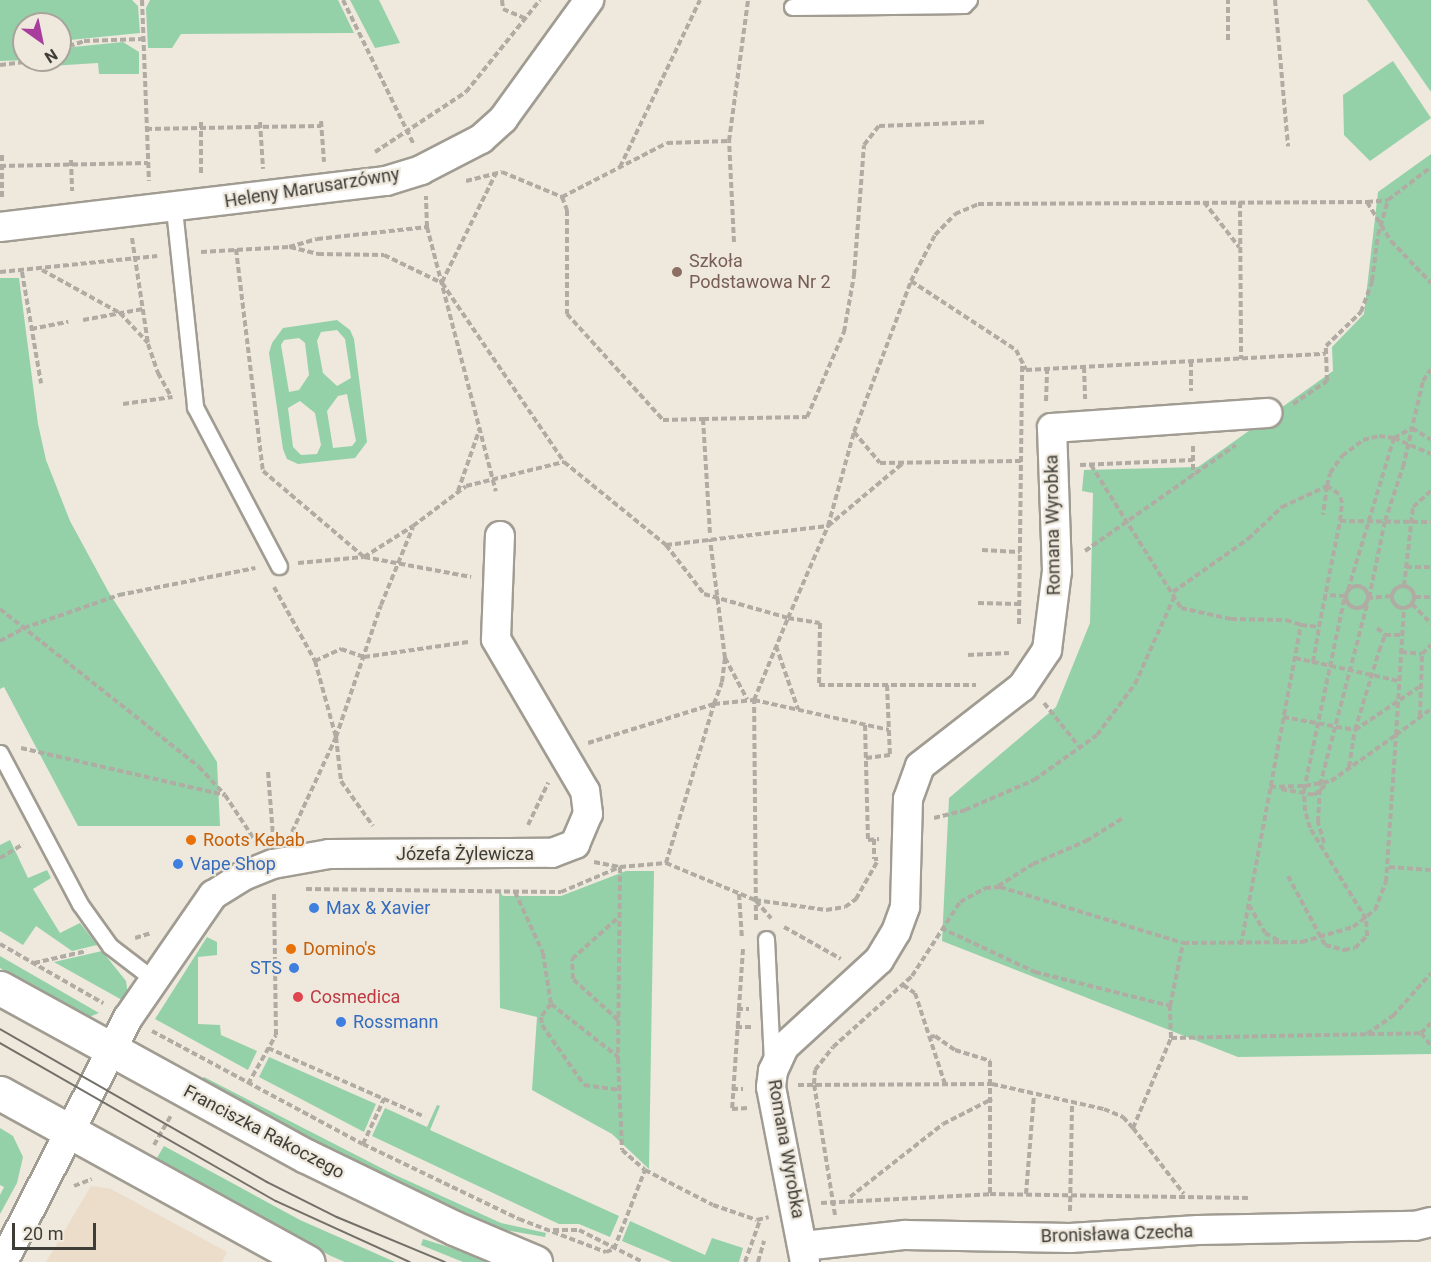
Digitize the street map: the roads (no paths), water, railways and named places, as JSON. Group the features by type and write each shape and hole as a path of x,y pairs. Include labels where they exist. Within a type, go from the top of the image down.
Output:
{"main road":[{"name":"Franciszka Rakoczego","path":"0,988 185,1090 402,1203 535,1262"},
{"path":"0,1093 69,1133 308,1262"}],"street":[{"name":"Heleny Marusarzówny","path":"0,227 174,209 386,180 428,179 504,119 589,0"},
{"name":"Romana Wyrobka","path":"804,1254 768,1082 784,1047 879,960 896,933 905,907 910,788 920,766 1022,687 1038,668 1047,650 1057,571 1052,428 1276,412"},
{"name":"Józefa Żylewicza","path":"5,1261 128,1017 213,895 267,857 329,854 552,853 575,844 588,814 585,791 496,639 500,536"},
{"name":"Bronisława Czecha","path":"804,1254 838,1240 905,1235 1070,1238 1198,1230 1414,1226 1431,1222"}],"lane":[{"path":"792,7 889,3 964,5 969,0"},
{"path":"174,209 194,395 199,417 286,565"},
{"path":"6,750 41,832 80,904 110,945 153,979"},
{"path":"761,933 768,1009 768,1082"}],"tram line":[{"path":"0,1029 267,1182 337,1217 445,1262"},
{"path":"0,1043 276,1201 410,1262"}],"place":[{"name":"Szkoła Podstawowa Nr 2","path":"677,272"},
{"name":"Roots Kebab","path":"191,840"},
{"name":"Vape Shop","path":"178,864"},
{"name":"Max & Xavier","path":"314,908"},
{"name":"Domino's","path":"291,949"},
{"name":"STS","path":"294,968"},
{"name":"Cosmedica","path":"298,997"},
{"name":"Rossmann","path":"341,1022"}]}
